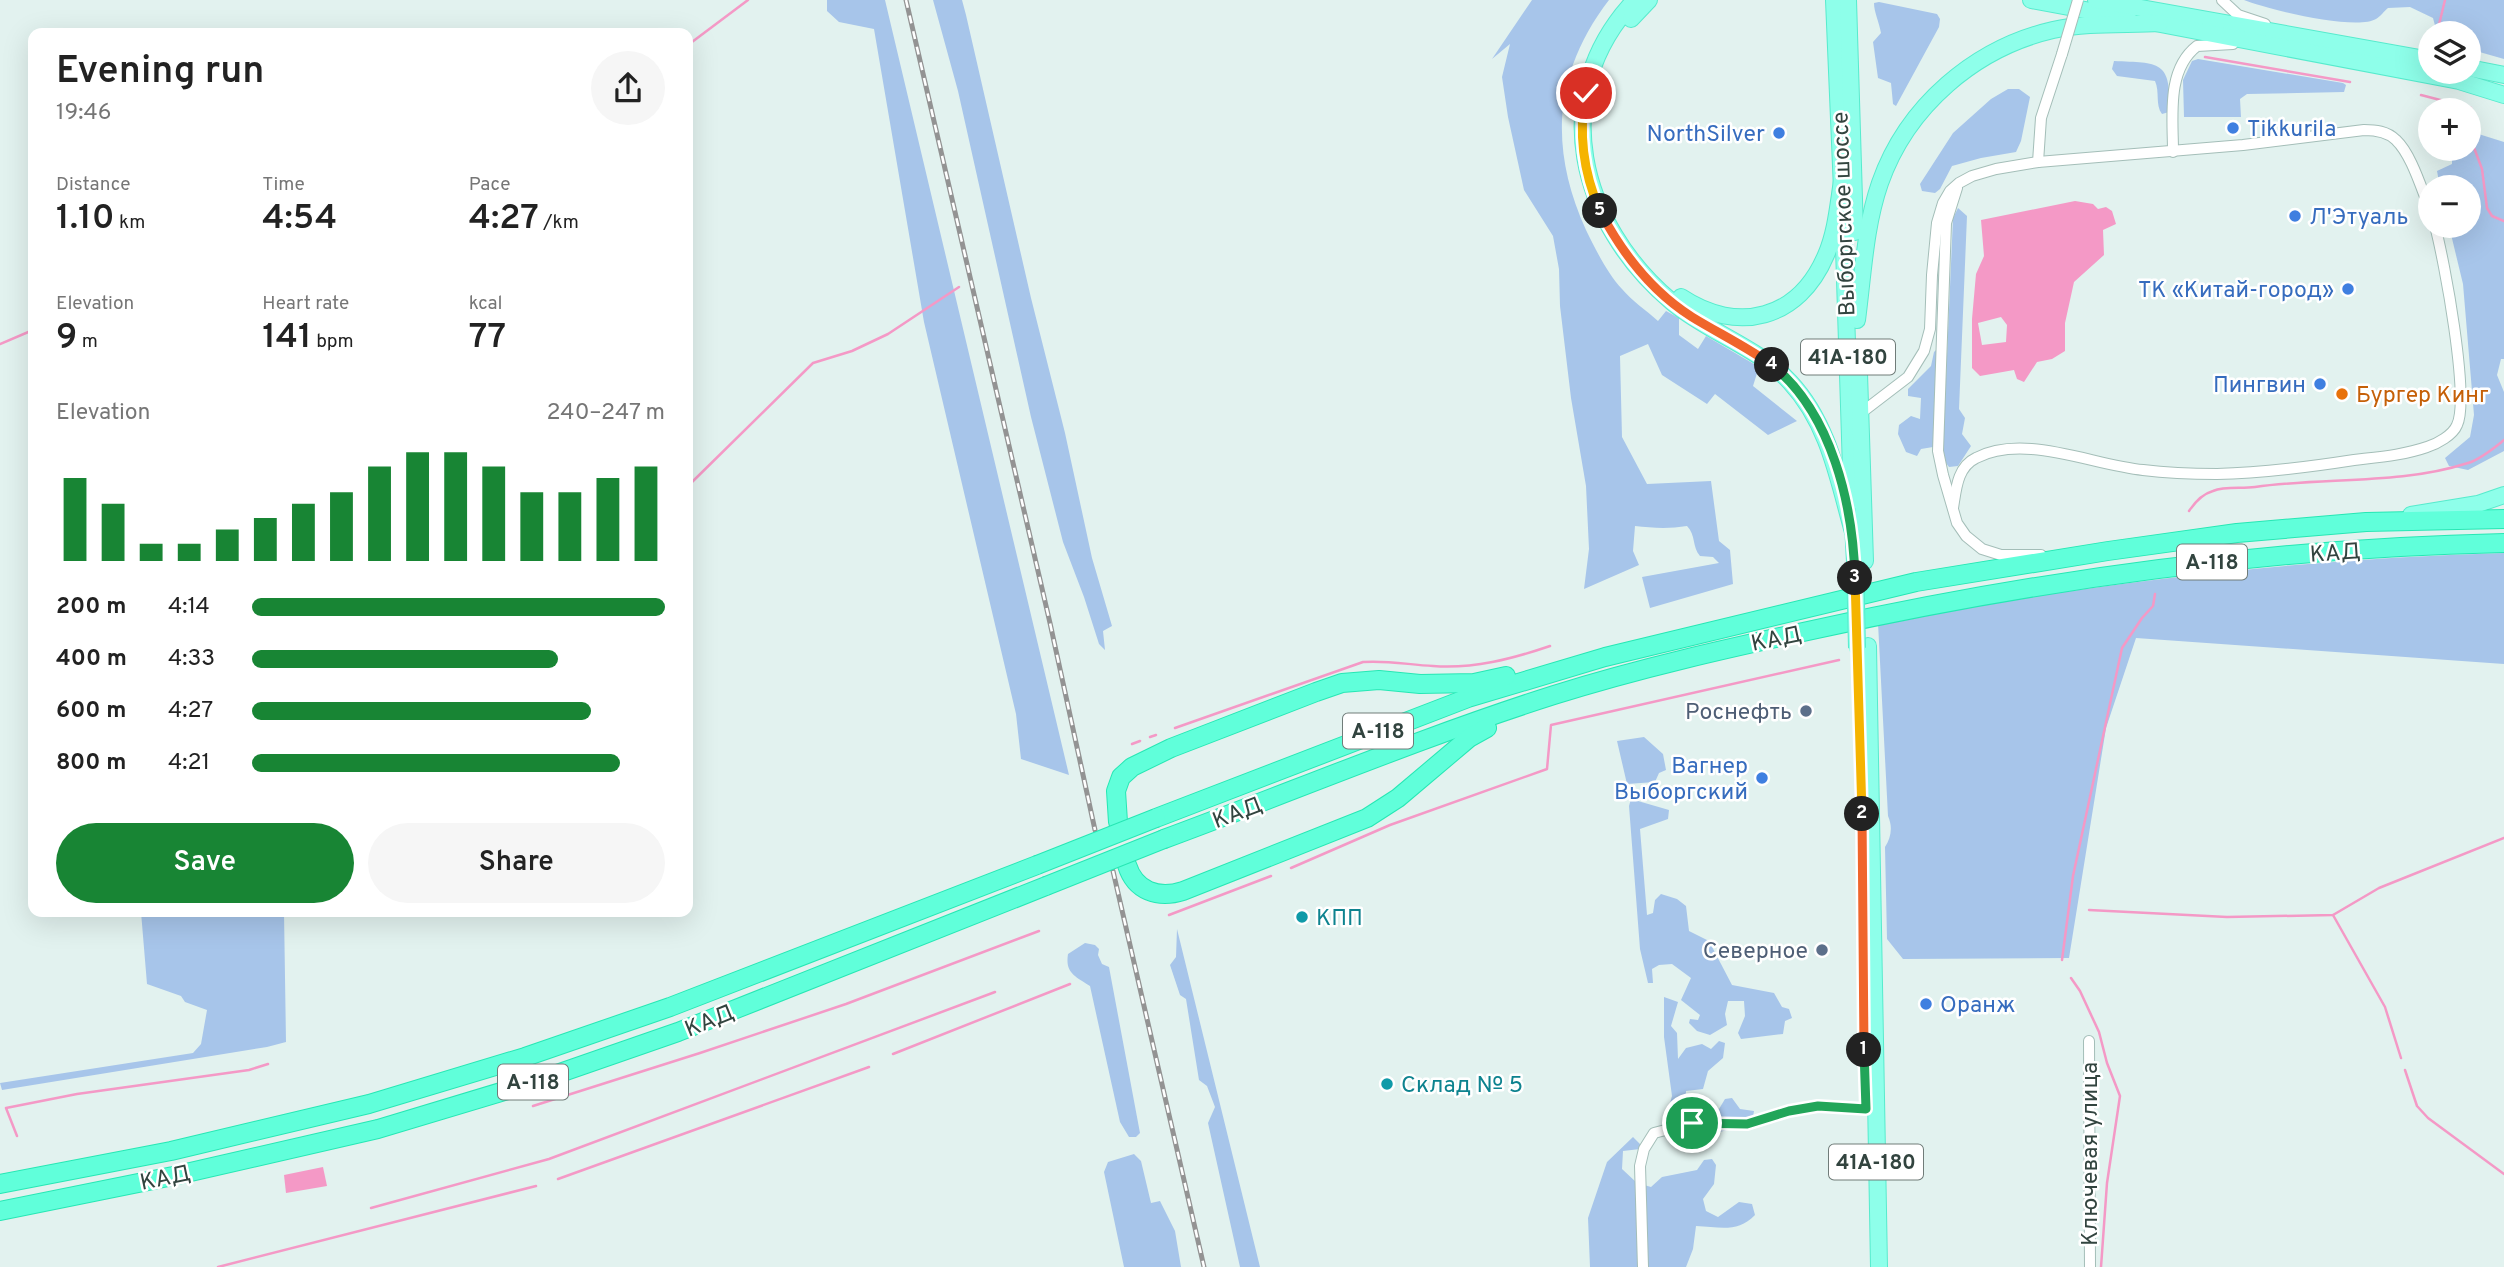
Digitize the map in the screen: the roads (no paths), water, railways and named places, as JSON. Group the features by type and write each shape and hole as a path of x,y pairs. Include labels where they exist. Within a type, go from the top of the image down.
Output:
{"highway":[{"name":"КАД","path":"0,1184 170,1151 356,1107 525,1057 670,1007 1468,698 1605,657 1916,582 2059,559 2237,533 2365,522 2504,519"},
{"name":"КАД","path":"0,1211 173,1176 378,1129 531,1083 678,1032 1378,757 1555,695 1756,642 2037,585 2241,558 2447,544 2504,543"},
{"path":"1118,822 1116,791 1121,778 1132,767 1171,748 1342,683 1379,680 1420,684 1474,683 1605,657"},
{"path":"1127,865 1133,879 1148,891 1164,895 1183,891 1367,818 1398,798 1469,738 1490,727 1604,682"}],"main road":[{"path":"1635,0 1605,42 1590,79 1583,107 1584,154 1595,200 1621,248 1647,279 1690,315 1765,360 1798,391 1820,427 1834,460 1853,532"},
{"path":"1649,0 1623,29 1603,69 1593,108 1592,137 1597,171 1608,205 1629,243 1660,278 1692,305 1717,315 1744,319 1780,309 1801,293 1821,267 1833,232 1842,181"},
{"name":"Выборгское шоссе","path":"1834,0 1853,532 1860,561"},
{"name":"Выборгское шоссе","path":"1847,0 1861,412 1860,561 1879,1267"},
{"path":"2031,0 2160,23 2418,58"},
{"path":"2096,0 2297,42 2459,81 2504,95"},
{"path":"1857,320 1868,239 1880,184 1902,137 1941,89 1982,58 2015,42 2054,30 2160,23"},
{"path":"2481,71 2504,78"},
{"path":"2365,522 2478,504 2504,495"},
{"name":"Выборгское шоссе","path":"1863,647 1863,1025 1870,1267"}],"street":[{"path":"2038,162 2041,118 2078,0"},
{"path":"2222,0 2238,15 2297,42"},
{"path":"2174,152 2175,80 2181,61 2189,52 2197,46 2222,43 2297,42"},
{"path":"1861,412 1908,377 1924,351 1930,328 1932,275 1937,223 1942,203 1950,191 1972,176 2038,162 2174,152 2364,130 2380,131 2396,140 2408,158 2418,181"},
{"path":"1959,183 1946,223 1938,451 1953,508 1957,523 1966,536 1982,549 2001,555 2040,555 2059,559"},
{"path":"1953,508 1958,478 1974,459 1999,449 2022,448 2142,470 2214,474 2253,472 2402,453 2430,446 2445,437 2457,425 2460,399 2453,320 2438,238"},
{"name":"Ключевая улица","path":"2089,1041 2090,1267"},
{"path":"1643,1267 1640,1166 1644,1149 1654,1133 1692,1123 1747,1124 1804,1108 1835,1106 1866,1109"}],"waterway":[{"path":"693,41 748,0"},
{"path":"2440,21 2445,0"},
{"path":"2205,57 2350,82"},
{"path":"2421,95 2471,108 2470,137 2482,169 2487,208 2492,216 2504,221"},
{"path":"693,481 813,363 852,351 888,334 959,287"},
{"path":"0,344 28,332"},
{"path":"2189,511 2202,496 2223,489 2389,478 2442,470 2473,461 2504,440"},
{"path":"2062,960 2073,876 2122,648 2153,606 2155,594"},
{"path":"1175,728 1363,662 1463,666 1507,659 1550,646"},
{"path":"1291,868 1390,825 1547,769 1551,725 1839,660"},
{"path":"1150,737 1156,735"},
{"path":"1132,744 1140,741"},
{"path":"2089,910 2227,917 2333,915 2379,888 2504,838"},
{"path":"1169,915 1271,876"},
{"path":"2333,915 2385,1007 2401,1058"},
{"path":"533,1106 846,1004 1039,931"},
{"path":"2071,978 2099,1032 2120,1096 2107,1183 2101,1267"},
{"path":"893,1054 1070,984"},
{"path":"371,1208 549,1159 995,992"},
{"path":"17,1136 6,1108 77,1094 249,1070 268,1064"},
{"path":"558,1179 869,1067"},
{"path":"2405,1070 2417,1106 2428,1118 2504,1174"},
{"path":"218,1267 536,1186"}],"railway":[{"path":"906,0 1095,830"},
{"path":"1113,871 1204,1267"}],"place":[{"name":"Tikkurila","path":"2233,128"},
{"name":"NorthSilver","path":"1779,133"},
{"name":"Л'Этуаль","path":"2295,216"},
{"name":"ТК «Китай-город»","path":"2348,289"},
{"name":"Пингвин","path":"2320,384"},
{"name":"Бургер Кинг","path":"2342,394"},
{"name":"Роснефть","path":"1806,711"},
{"name":"Вагнер Выборгский","path":"1762,778"},
{"name":"КПП","path":"1302,917"},
{"name":"Северное","path":"1822,950"},
{"name":"Оранж","path":"1926,1004"},
{"name":"Склад № 5","path":"1387,1084"}]}
